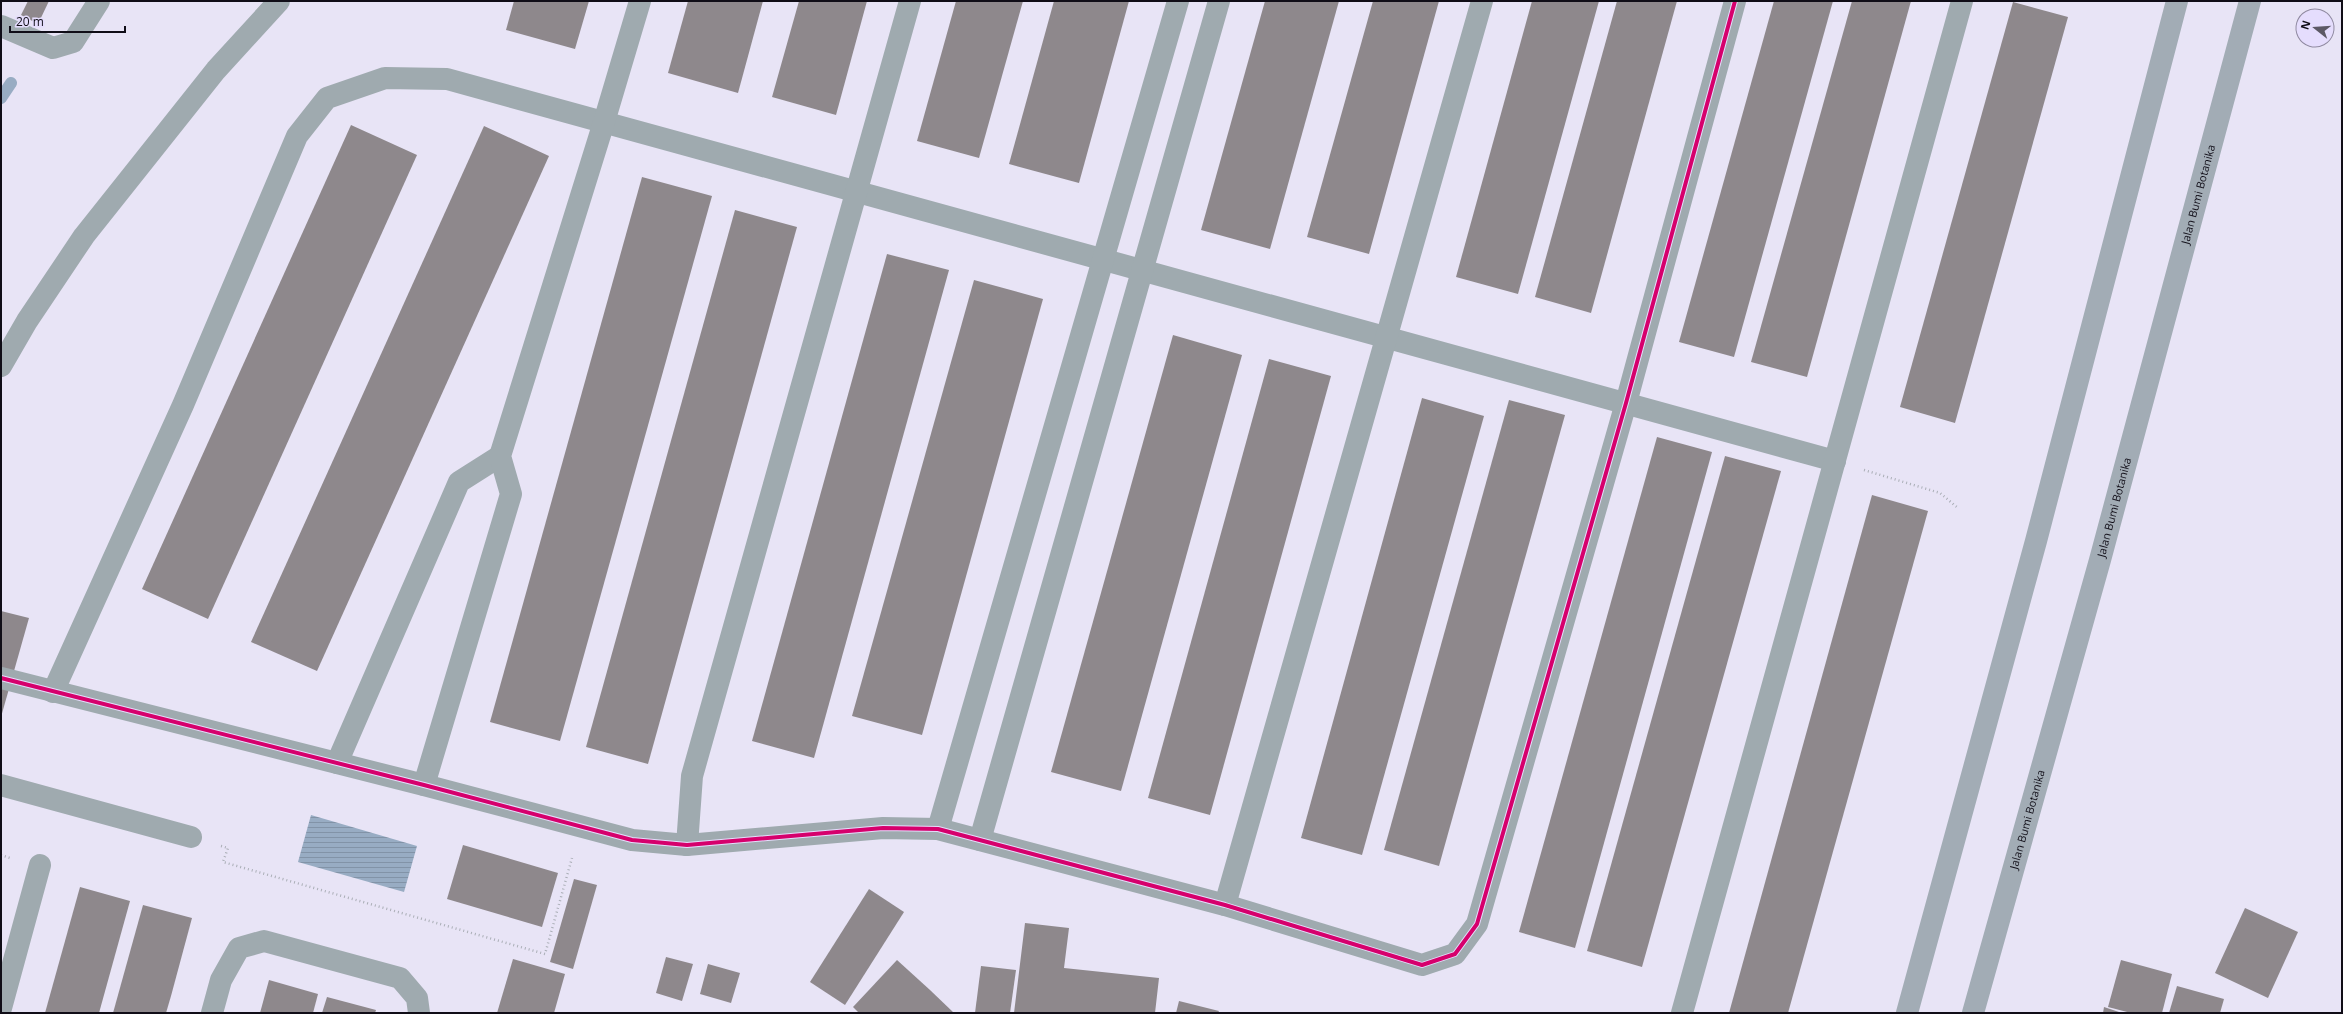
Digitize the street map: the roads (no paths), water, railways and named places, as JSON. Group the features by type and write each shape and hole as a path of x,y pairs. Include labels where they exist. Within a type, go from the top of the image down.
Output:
{"main road":[{"path":"1907,1013 2036,541 2177,1"},
{"name":"Jalan Bumi Botanika","path":"1973,1013 2100,560 2250,1"}],"street":[{"path":"1,26 53,48 73,42 99,1"},
{"path":"1,366 27,321 84,236 216,70 279,1"},
{"path":"424,784 511,494 500,456 640,1"},
{"path":"687,846 692,776 855,191 910,1"},
{"path":"938,829 1178,1"},
{"path":"980,840 1219,1"},
{"path":"1226,906 1482,1"},
{"path":"1,678 424,784 632,840 687,846 883,828 938,829 1226,906 1422,965 1455,954 1477,924 1626,403 1735,1"},
{"path":"1682,1013 1962,1"},
{"path":"53,692 183,405 296,136 327,98 385,78 447,79 1835,461"},
{"path":"337,763 459,482 500,456"},
{"path":"1,785 191,837"},
{"path":"1,1008 40,865"},
{"path":"212,1013 221,980 238,948 264,941 400,978 417,998 419,1013"}],"water":[{"path":"311,815 417,846 404,892 298,862"}],"waterway":[{"path":"1,98 11,83"}]}
